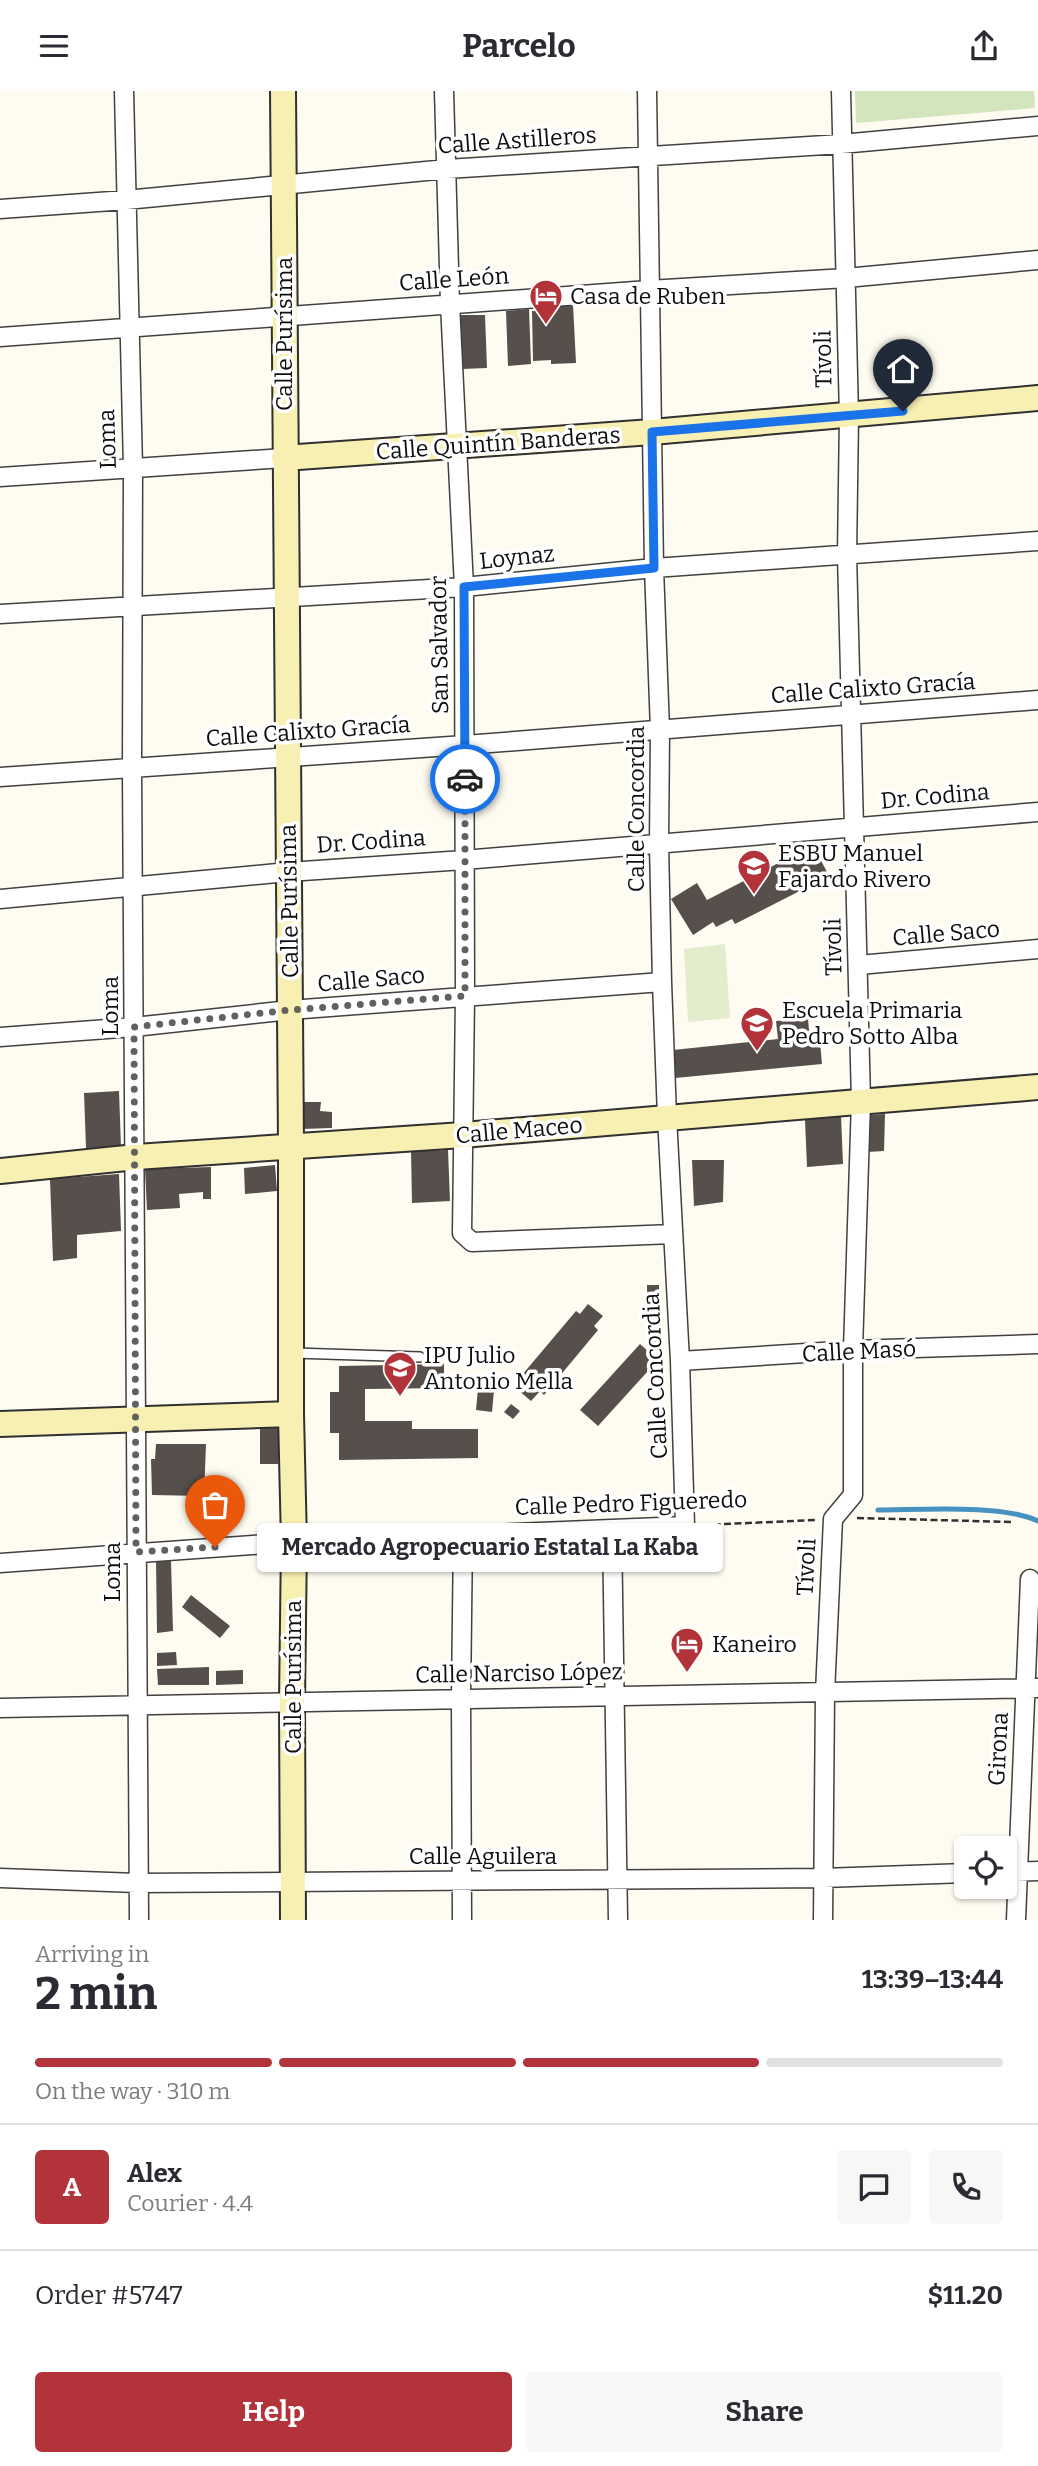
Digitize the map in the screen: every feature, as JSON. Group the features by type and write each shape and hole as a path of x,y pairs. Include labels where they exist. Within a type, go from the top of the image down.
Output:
{"street":[{"name":"Loma","path":"124,91 133,468 132,768 139,1920"},
{"name":"Calle Purísima","path":"283,91 294,1542 293,1920"},
{"name":"San Salvador","path":"444,91 450,304 464,587 465,996 462,1233 472,1242 673,1234"},
{"name":"Calle Concordia","path":"647,91 654,568 660,730 662,982 685,1526"},
{"name":"Tívoli","path":"823,1920 825,1693 833,1519 853,1495 853,1350 860,1101 859,965 847,555 849,416 841,91"},
{"name":"Calle Astilleros","path":"0,209 126,200 447,169 841,144 1038,126"},
{"name":"Calle León","path":"0,337 846,278 1038,260"},
{"name":"Calle Quintín Banderas","path":"0,477 652,432 1038,398"},
{"name":"Loynaz","path":"0,614 464,587 654,568 1038,541"},
{"name":"Calle Calixto Gracía","path":"0,778 1038,700"},
{"name":"Dr. Codina","path":"0,899 288,872 1038,812"},
{"name":"Calle Saco","path":"859,965 1038,949"},
{"name":"Calle Saco","path":"0,1037 134,1027 290,1010 662,982"},
{"name":"Calle Maceo","path":"0,1171 136,1157 463,1135 1038,1087"},
{"name":"Calle Masó","path":"680,1361 853,1350 1038,1344"},
{"path":"0,1424 291,1414"},
{"name":"Calle Pedro Figueredo","path":"0,1563 294,1542 685,1526"},
{"path":"612,1529 618,1920"},
{"path":"462,1920 463,1534"},
{"name":"Girona","path":"1015,1836 1032,1688 1030,1579"},
{"name":"Calle Narciso López","path":"0,1708 1032,1688"},
{"path":"1017,1871 1038,1871"},
{"name":"Calle Aguilera","path":"0,1878 137,1883 823,1878 954,1873"},
{"name":"Girona","path":"1014,1899 1016,1920"}],"lane":[{"path":"292,1353 420,1357"}],"path":[{"name":"Calle Pedro Figueredo","path":"685,1526 875,1517 1013,1522"}],"green space":[{"path":"855,91 1034,91 1035,108 856,123"},
{"path":"725,944 730,1018 688,1022 684,949"}],"building":[{"path":"573,305 576,363 551,364 551,360 533,361 532,311 550,311 549,306"},
{"path":"529,309 531,364 508,366 506,311"},
{"path":"460,315 485,315 487,368 462,369"},
{"path":"813,845 829,876 735,924 732,919 716,927 713,922 693,935 671,899 697,883 707,900"},
{"path":"808,1018 810,1043 820,1042 822,1064 675,1078 673,1050 778,1039 776,1021"},
{"path":"119,1091 121,1147 86,1148 84,1093"},
{"path":"301,1102 321,1102 320,1111 332,1112 332,1128 301,1129"},
{"path":"885,1114 884,1151 867,1152 867,1115"},
{"path":"841,1116 843,1164 807,1167 805,1120"},
{"path":"448,1150 450,1201 412,1203 411,1151"},
{"path":"692,1160 724,1160 723,1202 694,1206"},
{"path":"275,1165 277,1191 245,1194 244,1168"},
{"path":"211,1167 211,1199 203,1199 203,1192 179,1194 180,1208 147,1210 145,1169"},
{"path":"119,1174 121,1231 77,1235 77,1258 53,1261 50,1179"},
{"path":"647,1285 659,1285 659,1346 648,1347"},
{"path":"588,1304 603,1316 594,1326 598,1330 544,1395 540,1391 531,1401 517,1389 526,1378 522,1375 576,1311 580,1314"},
{"path":"640,1344 658,1360 598,1426 580,1410"},
{"path":"444,1364 444,1388 365,1389 365,1421 412,1421 412,1429 478,1429 478,1458 339,1460 339,1433 330,1433 330,1392 339,1392 339,1366"},
{"path":"478,1389 494,1390 492,1412 476,1410"},
{"path":"511,1404 520,1411 513,1419 504,1412"},
{"path":"260,1426 278,1427 278,1464 260,1464"},
{"path":"156,1444 206,1444 204,1496 152,1495 151,1459 155,1459"},
{"path":"156,1561 171,1561 173,1631 157,1633"},
{"path":"191,1595 230,1626 220,1638 182,1607"},
{"path":"176,1652 177,1665 157,1666 157,1653"},
{"path":"209,1667 209,1685 158,1685 157,1669"},
{"path":"243,1670 243,1684 216,1685 216,1671"}],"waterway":[{"path":"878,1510 983,1510 1004,1512 1038,1521"}],"way so far":[{"path":"215,1547 136,1552 134,1027 290,1010 465,996 465,779"}],"place":[{"name":"Casa de Ruben","path":"546,326"},
{"name":"ESBU Manuel Fajardo Rivero","path":"754,896"},
{"name":"Escuela Primaria Pedro Sotto Alba","path":"757,1053"},
{"name":"IPU Julio Antonio Mella","path":"400,1398"},
{"name":"Mercado Agropecuario Estatal La Kaba","path":"215,1547"},
{"name":"Kaneiro","path":"687,1674"}],"route":[{"path":"465,779 464,587 654,568 652,432 903,411"}]}
